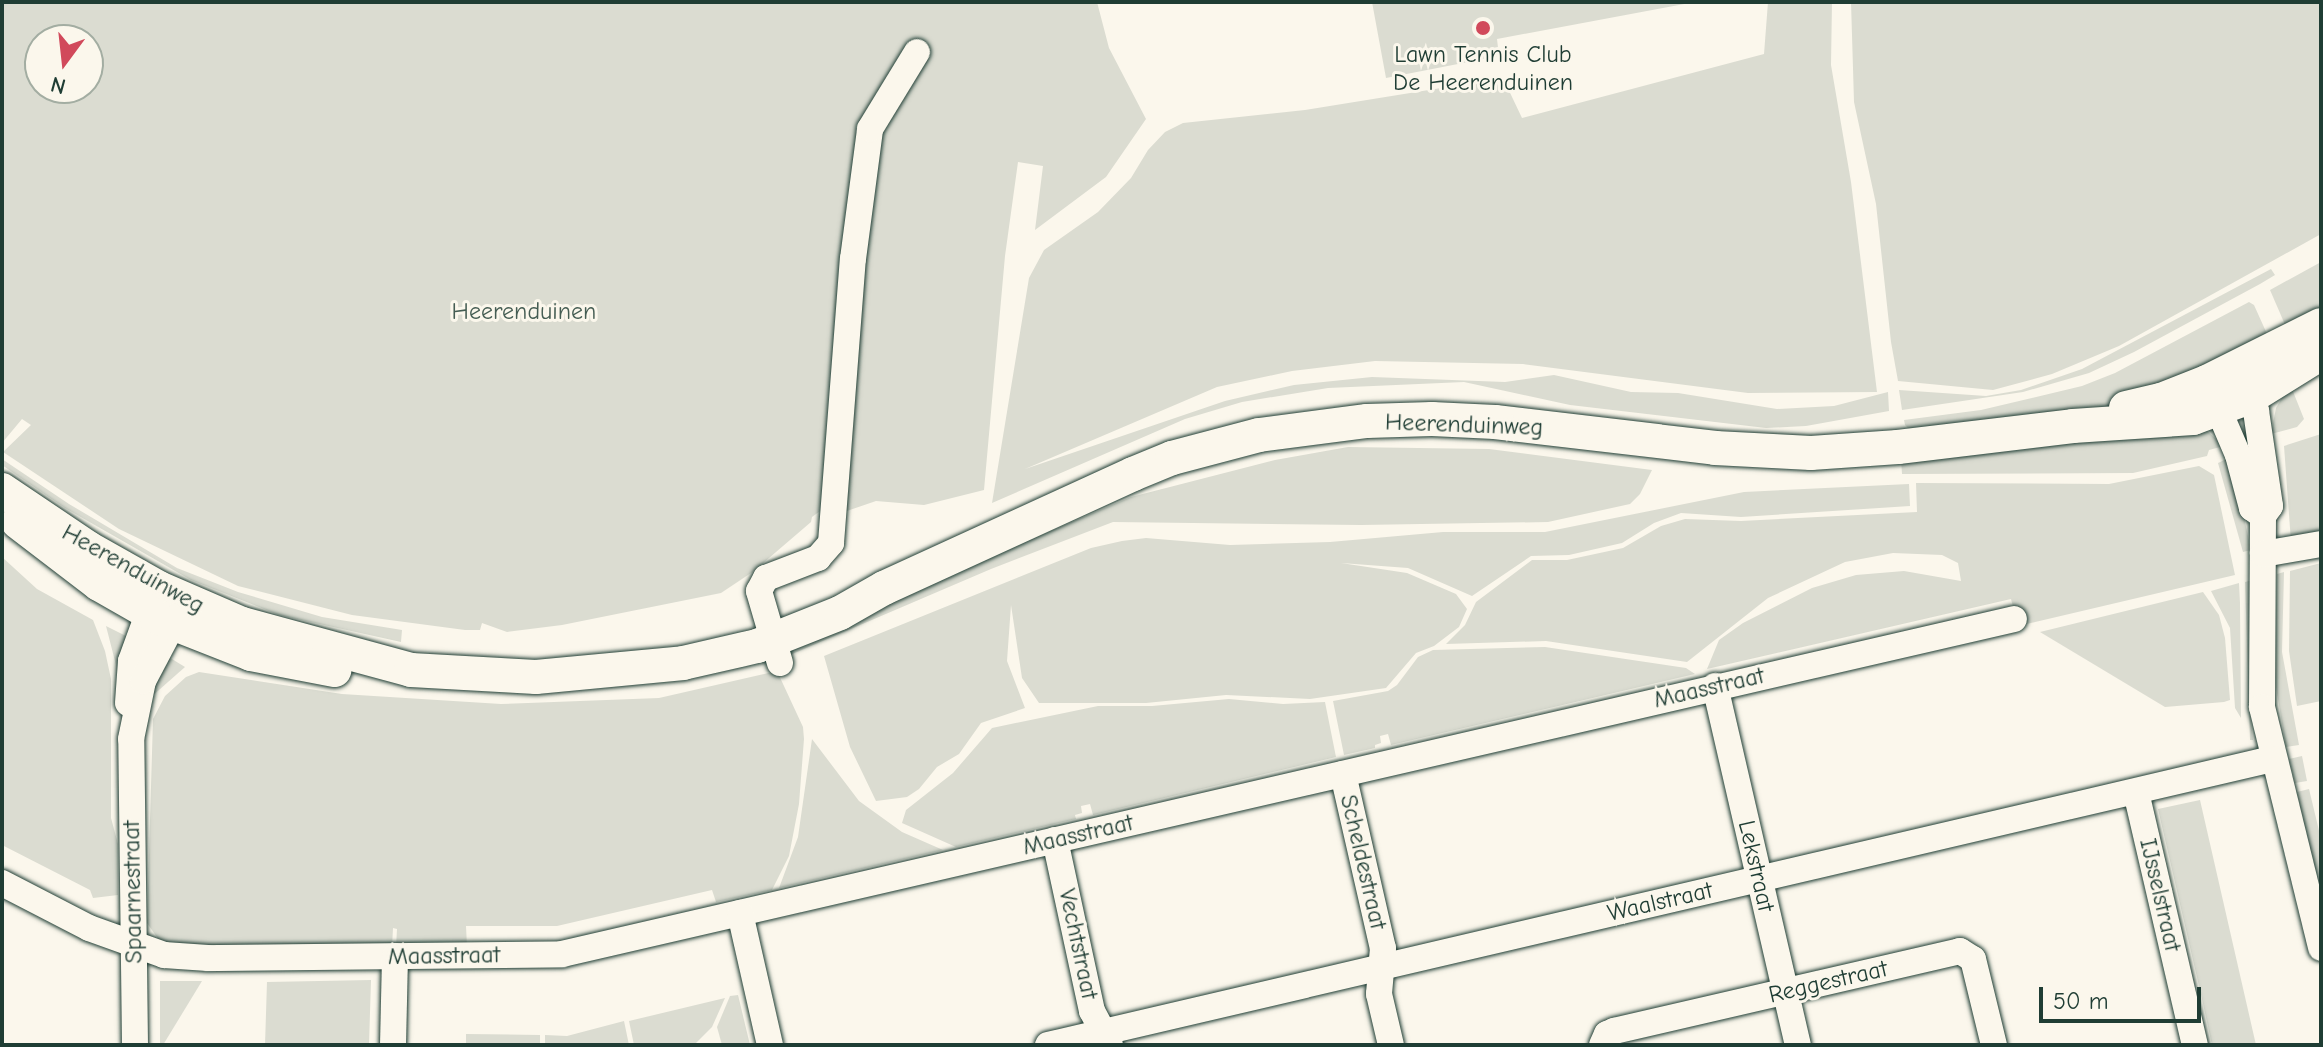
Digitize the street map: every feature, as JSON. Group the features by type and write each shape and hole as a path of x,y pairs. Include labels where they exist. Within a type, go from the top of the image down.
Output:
{"main road":[{"name":"Heerenduinweg","path":"2246,381 2321,325"},
{"name":"Heerenduinweg","path":"2,509 59,556 166,606 411,670 536,677 656,664 679,650 772,641 855,592 884,588 1172,458 1300,428 1432,419 1495,422 1715,448 1811,453 1973,441 2073,426 2163,422 2246,381 2321,353"},
{"name":"Heerenduinweg","path":"2,490 166,606"}],"street":[{"path":"772,641 759,591 761,584 766,578 818,558 831,543 853,259 870,129 917,52"},
{"path":"2246,381 2270,506 2263,516 2260,678 2272,759 2321,948"},
{"path":"2213,396 2238,455 2252,508 2263,516"},
{"path":"2263,554 2321,544"},
{"name":"Spaarnestraat","path":"135,1045 131,739 143,681 166,606"},
{"name":"Maasstraat","path":"2,883 89,928 164,955 208,958 562,954 2014,619"},
{"name":"Lekstraat","path":"1715,686 1798,1045"},
{"name":"Waalstraat","path":"1048,1045 1107,1039 1379,968 2272,759"},
{"name":"Scheldestraat","path":"1343,774 1383,948 1379,994 1391,1045"},
{"name":"IJsselstraat","path":"2136,792 2195,1045"},
{"name":"Vechtstraat","path":"1055,840 1092,1011 1107,1039"},
{"path":"740,913 770,1045"},
{"name":"Reggestraat","path":"1602,1045 1607,1034 1614,1031 1960,951 1968,954 1975,966 1994,1045"},
{"path":"393,1045 395,956"}],"green space":[{"name":"Heerenduinen","path":"2,2 1097,2 1109,48 1146,119 1106,177 1035,230 1043,166 1018,162 1005,256 984,490 924,505 876,501 841,513 839,497 812,517 811,522 754,571 721,593 562,625 507,632 482,623 480,630 465,630 352,615 238,586 119,529 3,452 31,425 22,419 2,443"},
{"name":"Lawn Tennis Club De Heerenduinen","path":"1372,2 1695,2 1497,39 1499,56 1386,78"},
{"path":"1768,2 1832,2 1831,65 1851,182 1877,392 1748,393 1523,364 1375,361 1292,371 1217,387 1025,469 1225,401 1294,385 1372,377 1505,382 1554,375 1631,392 1678,393 1777,409 1834,406 1888,392 1889,411 1806,426 1766,428 1570,405 1464,382 1328,388 1242,402 1185,419 992,503 1029,278 1044,250 1098,212 1131,178 1148,150 1165,132 1183,123 1305,110 1503,78 1522,118 1764,54"},
{"path":"1851,2 2321,2 2321,234 2119,346 2052,374 1993,390 1898,381 1876,204 1854,102"},
{"path":"2321,262 2321,319 2290,336 2270,290"},
{"path":"2271,269 2275,275 2260,284 2089,373 2023,392 1902,410 1899,390 1986,396 2021,390 2082,369"},
{"path":"2249,302 2254,305 2272,345 2132,402 2064,415 1912,432 1905,425 1904,420 1981,410 2082,386 2115,373"},
{"path":"2290,384 2304,419 2297,427 2271,434 2276,408"},
{"path":"2207,431 2224,446 2209,450 2207,456 2133,473 1902,474 1901,459"},
{"path":"2321,434 2321,534 2291,542 2284,446"},
{"path":"1348,447 1489,449 1652,470 1640,494 1630,504 1548,522 1361,525 1113,522 991,569 790,655 782,645 1131,497 1275,460"},
{"path":"2231,457 2251,550 2243,552 2218,463"},
{"path":"2,459 69,504 177,568 238,592 322,617 402,630 401,642 279,615 191,580 65,508 2,465"},
{"path":"2199,466 2214,475 2235,575 2018,626 2011,599 1707,669 1719,640 1743,623 1812,588 1856,575 1904,571 1961,581 1958,563 1942,555 1893,553 1845,562 1768,598 1687,662 1546,641 1446,644 1465,625 1476,602 1532,560 1567,560 1623,548 1661,526 1685,519 1741,521 1917,512 1916,483 2109,484"},
{"path":"1909,484 1910,506 1741,517 1681,513 1654,523 1622,543 1569,555 1531,556 1472,596 1408,568 1341,563 1407,573 1456,594 1467,609 1459,627 1434,646 1416,653 1386,688 1310,699 1226,695 1146,703 1039,703 1022,678 1011,605 1007,661 1025,708 981,723 959,754 937,767 919,789 907,797 876,801 850,747 824,656 1091,548 1122,541 1146,538 1230,545 1330,542 1443,532 1545,532 1744,492"},
{"path":"2,557 37,589 93,620 105,651 111,679 111,818 118,844 118,895 93,898 90,890 2,845"},
{"path":"2321,563 2321,701 2297,706 2289,651 2290,571"},
{"path":"2284,572 2282,652 2299,745 2286,747 2274,675 2277,574"},
{"path":"2253,580 2249,703 2253,740 2250,740 2245,582"},
{"path":"2239,583 2241,718 2235,708 2230,628 2211,591"},
{"path":"2203,592 2219,615 2225,638 2230,700 2224,702 2165,707 2040,632"},
{"path":"106,626 128,637 119,690 116,665"},
{"path":"1545,647 1686,668 1695,674 1391,745 1388,734 1380,736 1381,743 1375,748 1344,755 1333,701 1388,691 1397,685 1418,657 1433,650"},
{"path":"167,656 185,667 142,705"},
{"path":"777,671 803,727 804,739 799,804 789,856 772,890 716,902 712,890 557,926 466,926 467,946 396,947 397,929 393,928 392,947 185,949 159,940 147,923 153,719 165,696 186,677 199,672 342,694 501,704 659,698"},
{"path":"1229,699 1283,704 1325,702 1336,757 1093,815 1090,804 1081,806 1082,813 1075,815 1076,819 956,847 902,823 906,810 953,773 992,728 1098,706 1152,706"},
{"path":"812,739 859,801 902,832 943,850 779,888 798,837"},
{"path":"2302,756 2307,781 2295,783 2289,759"},
{"path":"2309,789 2321,839 2321,908 2297,792"},
{"path":"2200,800 2256,1045 2212,1045 2158,809"},
{"path":"371,980 369,1045 265,1045 267,982"},
{"path":"160,981 202,981 163,1045 160,1045"},
{"path":"738,995 750,1045 722,1045 717,1027 730,996"},
{"path":"725,998 712,1027 694,1045 634,1045 629,1021"},
{"path":"624,1021 629,1045 545,1045 545,1035 567,1036"},
{"path":"466,1034 540,1035 540,1045 466,1045"}],"place":[{"name":"Lawn Tennis Club De Heerenduinen","path":"1483,28"}]}
